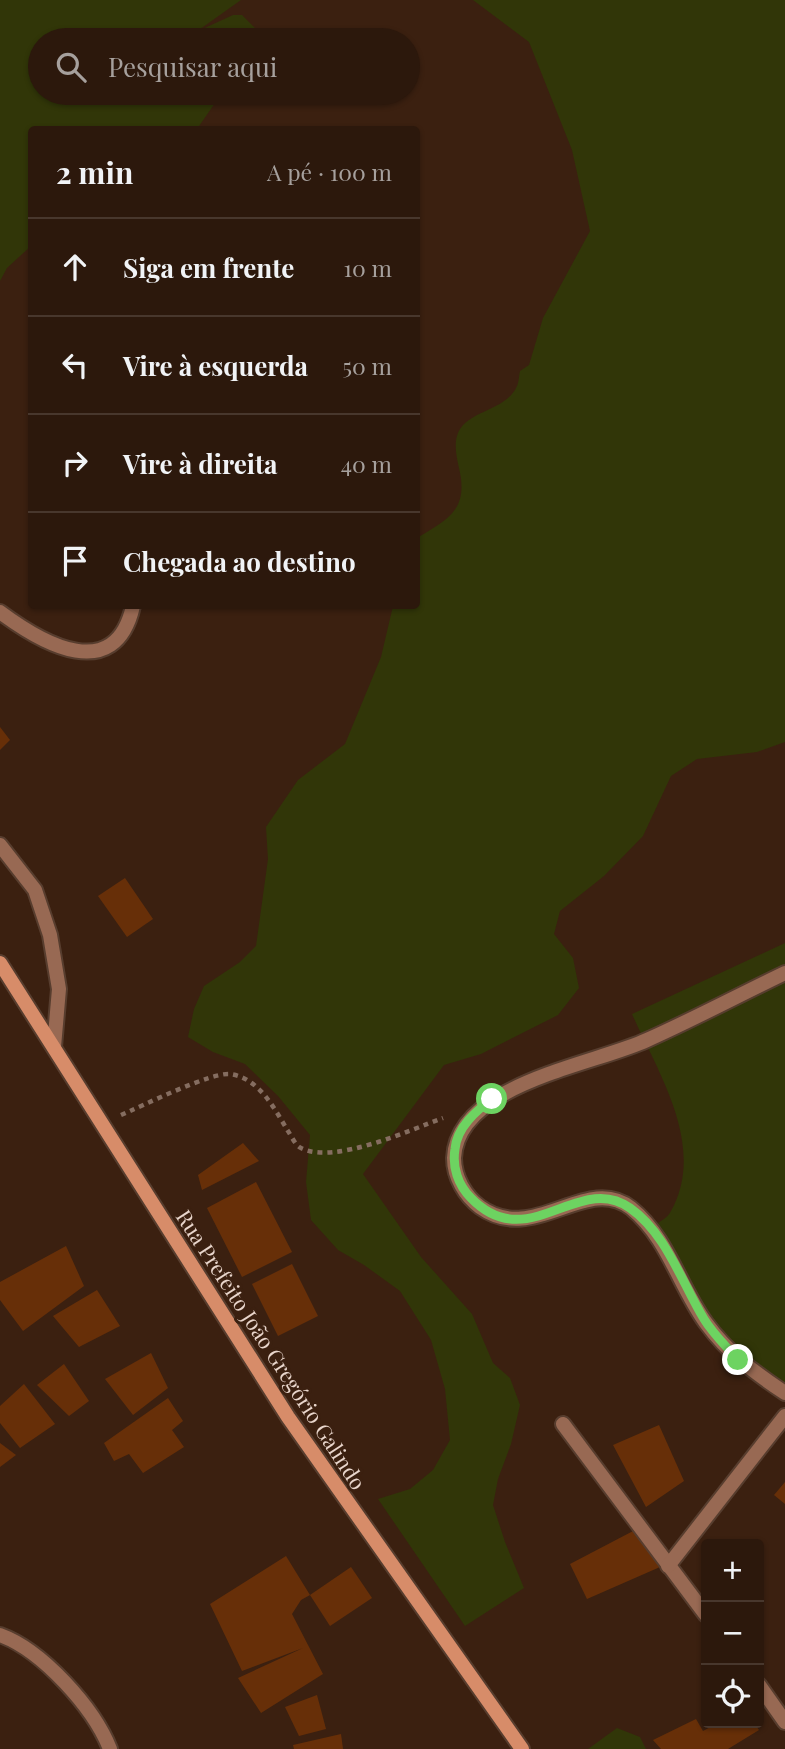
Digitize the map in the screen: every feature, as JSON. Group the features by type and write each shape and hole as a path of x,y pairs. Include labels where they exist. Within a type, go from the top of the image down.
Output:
{"main road":[{"name":"Rua Prefeito João Gregório Galindo","path":"0,963 288,1417 522,1749"}],"street":[{"path":"0,611 70,652 94,651 117,642 129,624 132,609"},
{"path":"0,845 35,890 50,935 58,989 54,1047"},
{"path":"785,972 645,1042 519,1086 492,1099 473,1114 461,1133 455,1146 454,1165 462,1188 480,1207 503,1219 526,1220 591,1199 610,1199 629,1207 651,1228 706,1322 738,1360 785,1393"},
{"path":"668,1566 785,1416"},
{"path":"563,1424 701,1609"},
{"path":"0,1635 13,1640 67,1683 103,1730 110,1749"},
{"path":"764,1692 785,1722"}],"path":[{"path":"100,1123 203,1079 228,1074 250,1080 266,1097 298,1147 313,1152 336,1152 386,1139 445,1117"}],"green space":[{"path":"0,0 241,0 202,28 28,28 28,105 214,105 199,126 28,126 28,249 7,268 0,281"},
{"path":"473,0 785,0 785,742 757,752 697,759 671,776 643,836 604,876 560,911 554,934 573,958 579,988 558,1015 481,1054 444,1065 363,1174 421,1257 472,1314 493,1363 510,1378 520,1405 493,1505 524,1588 465,1626 378,1499 410,1489 433,1470 450,1440 445,1389 431,1340 400,1291 338,1250 311,1220 306,1182 310,1135 278,1096 245,1064 213,1052 188,1037 194,1009 204,986 240,962 256,946 268,859 266,827 298,780 345,744 381,657 392,609 420,609 420,536 447,519 458,504 461,482 456,444 461,427 512,395 518,384 520,371 529,365 543,318 590,231 572,150 529,42"},
{"path":"233,15 242,15 255,28 205,28"},
{"path":"785,943 785,1393 738,1360 651,1228 671,1211 681,1186 684,1161 675,1110 632,1014"},
{"path":"617,1728 640,1737 646,1749 588,1749"}],"building":[{"path":"0,727 10,740 0,750"},
{"path":"125,878 153,919 127,937 98,896"},
{"path":"243,1143 259,1161 202,1190 198,1175"},
{"path":"256,1182 292,1252 242,1277 207,1208"},
{"path":"66,1246 84,1286 23,1331 0,1300 0,1282"},
{"path":"292,1264 318,1316 278,1336 252,1284"},
{"path":"97,1290 120,1326 79,1347 53,1316"},
{"path":"151,1353 168,1388 133,1415 105,1379"},
{"path":"64,1364 89,1401 69,1416 37,1385"},
{"path":"24,1384 55,1424 20,1448 0,1423 0,1406"},
{"path":"168,1398 183,1421 172,1430 184,1447 143,1473 129,1454 114,1461 104,1443"},
{"path":"659,1425 684,1481 646,1507 613,1445"},
{"path":"0,1443 16,1455 0,1467"},
{"path":"785,1482 785,1504 774,1495"},
{"path":"635,1530 660,1567 587,1599 570,1564"},
{"path":"286,1556 310,1595 301,1600 292,1614 323,1674 261,1713 238,1678 303,1648 242,1671 210,1604"},
{"path":"351,1567 372,1598 330,1626 310,1595"},
{"path":"317,1695 326,1729 299,1736 285,1707"},
{"path":"696,1719 703,1731 709,1728 759,1730 728,1749 661,1749 653,1740"},
{"path":"341,1734 343,1749 294,1749 293,1745"}],"route":[{"path":"492,1099 473,1114 455,1146 454,1165 462,1188 480,1207 503,1219 526,1220 591,1199 610,1199 629,1207 651,1228 706,1322 738,1360"}]}
